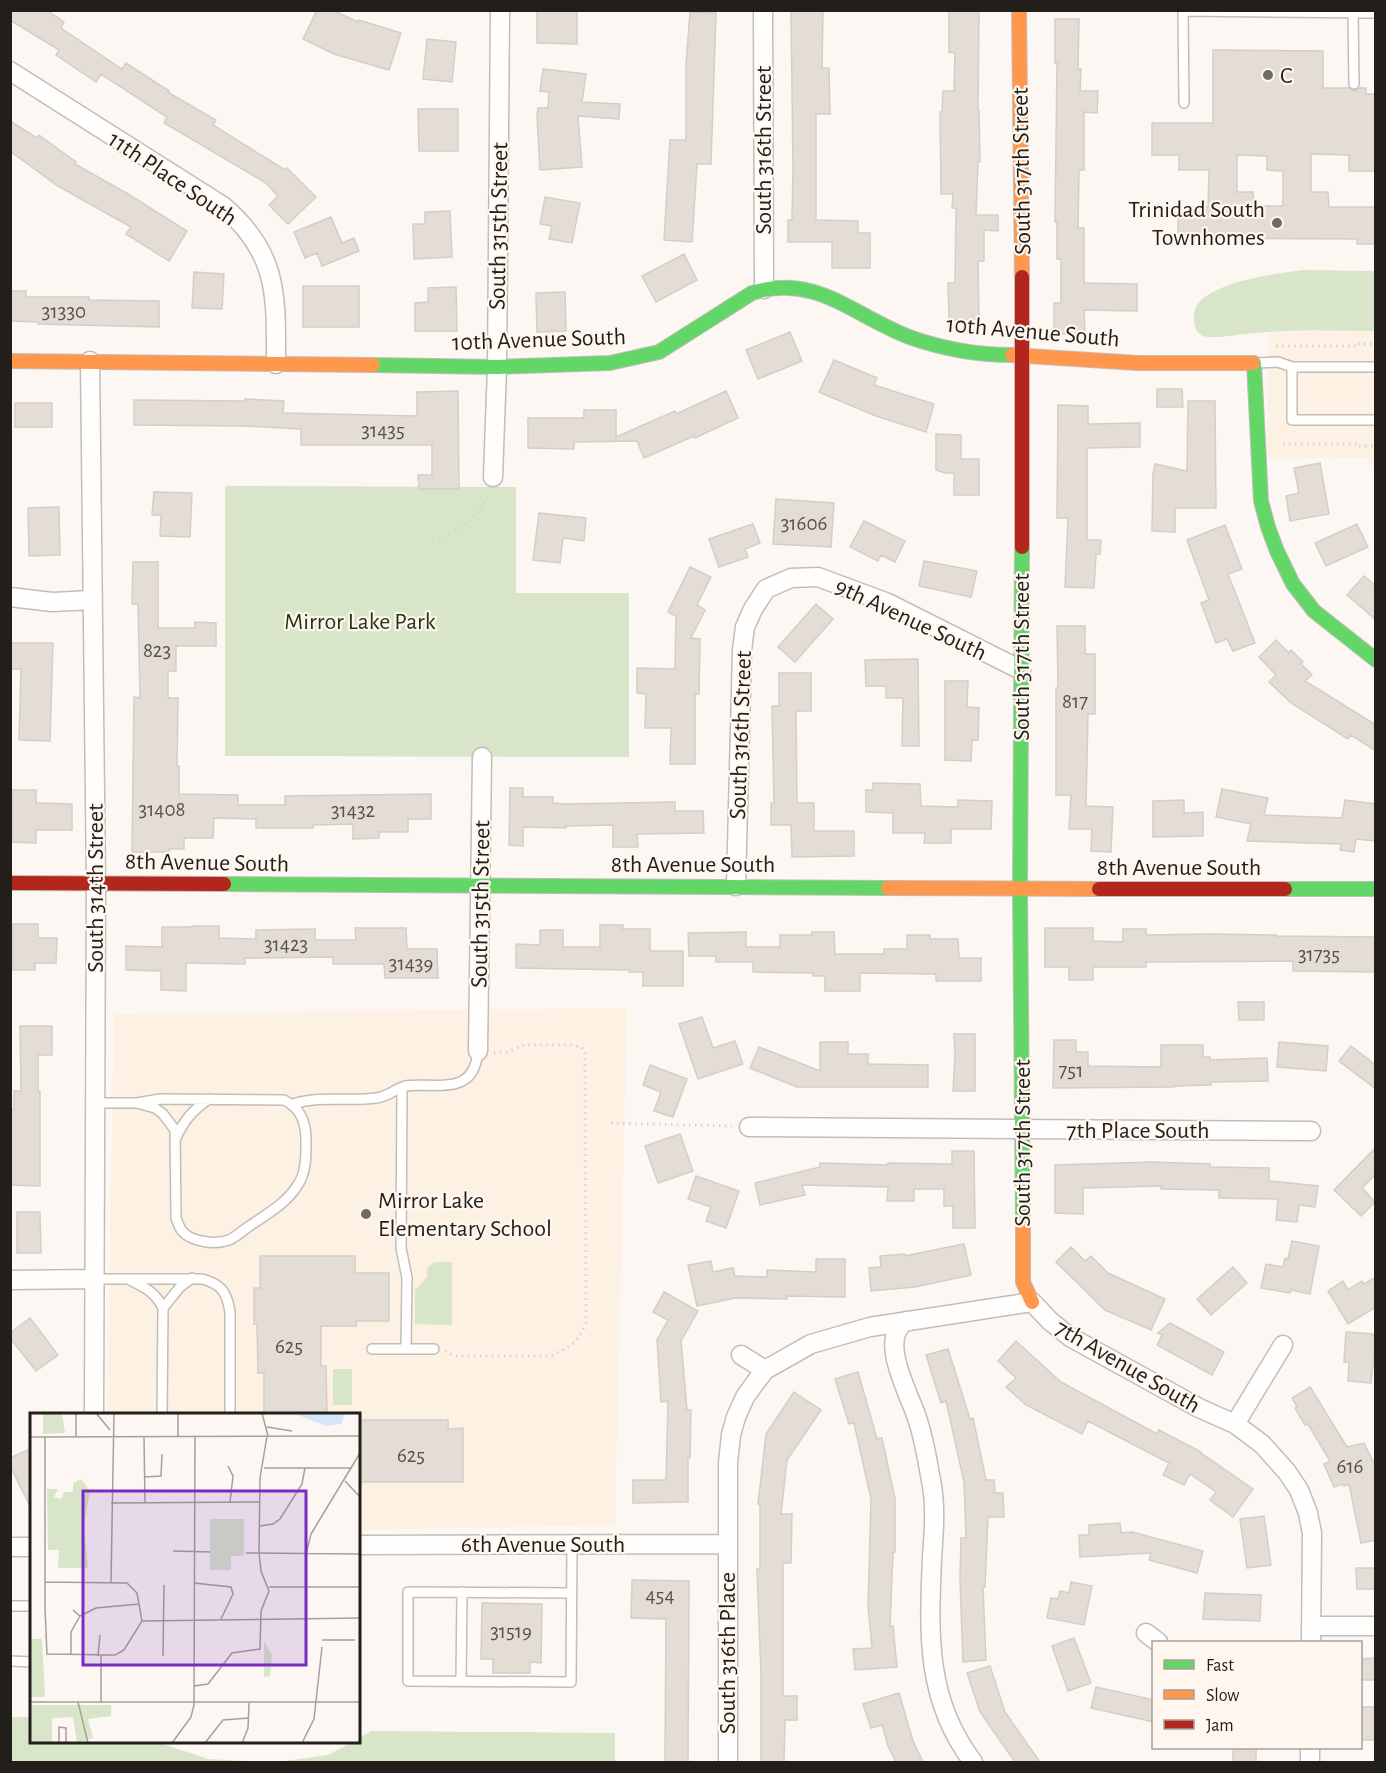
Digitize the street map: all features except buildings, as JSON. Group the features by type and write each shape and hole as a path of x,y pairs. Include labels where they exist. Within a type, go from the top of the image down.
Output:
{"street":[{"name":"South 315th Street","path":"493,477 497,367 500,10"},
{"name":"South 316th Street","path":"763,10 764,289"},
{"name":"South 317th Street","path":"1019,10 1023,355 1021,1130 1023,1282 1032,1302"},
{"name":"11th Place South","path":"10,71 223,206 237,218 258,245 267,262 272,279 275,295 276,364"},
{"name":"10th Avenue South","path":"10,361 497,367 610,363 658,352 742,299 764,289 795,287 815,291 897,331 943,347 986,354 1138,363 1254,363"},
{"name":"South 314th Street","path":"90,362 96,884 94,1413"},
{"path":"1254,363 1261,501 1277,551 1293,584 1314,611 1368,656 1376,660"},
{"name":"9th Avenue South","path":"766,590 791,578 818,577 888,603 1021,670"},
{"name":"South 316th Street","path":"736,886 742,650 745,627 753,609 766,590"},
{"path":"10,597 52,602 92,600"},
{"name":"South 315th Street","path":"477,1052 482,757"},
{"name":"8th Avenue South","path":"10,883 481,887 1376,889"},
{"name":"7th Place South","path":"749,1127 1311,1131"},
{"path":"10,1280 96,1279"},
{"name":"7th Avenue South","path":"727,1544 728,1463 731,1435 745,1397 765,1370 811,1344 870,1327 1032,1302 1070,1337 1235,1424 1262,1444 1287,1472 1299,1490 1312,1533 1311,1634"},
{"path":"906,1321 902,1323 897,1332 894,1350 920,1428 932,1483 934,1528 930,1641 933,1668 948,1721 973,1762"},
{"path":"1235,1424 1283,1345"},
{"path":"741,1355 765,1370"},
{"name":"6th Avenue South","path":"360,1545 727,1544"},
{"name":"South 316th Place","path":"727,1544 728,1762"},
{"path":"10,1547 30,1547"},
{"path":"1311,1634 1376,1626"}],"lane":[{"path":"1184,103 1183,11 1376,13"},
{"path":"1353,12 1354,84"},
{"path":"1254,363 1278,362 1292,367 1376,367"},
{"path":"1292,367 1292,420 1376,420"},
{"path":"293,1104 308,1099 376,1098 406,1086 453,1084 470,1074 475,1066 477,1052"},
{"path":"402,1088 401,1248 407,1278 406,1349"},
{"path":"96,1103 137,1103 160,1099 284,1100 293,1104 300,1112 304,1122 306,1136 304,1165 299,1185 275,1208 227,1241 210,1242 186,1235 180,1229 176,1218 175,1130 170,1121 155,1108 137,1103"},
{"path":"176,1140 189,1115 208,1099"},
{"path":"163,1308 180,1287 192,1278"},
{"path":"96,1279 202,1278 214,1282 223,1290 228,1299 230,1312 230,1413"},
{"path":"128,1279 158,1297 163,1308 162,1413"},
{"path":"372,1349 434,1349"},
{"path":"571,1593 408,1592 408,1681 571,1682 572,1544"},
{"path":"461,1681 462,1592"},
{"path":"10,1606 30,1606"},
{"path":"10,1661 30,1662"}],"path":[{"path":"1276,346 1376,344"},
{"path":"1283,444 1376,446"},
{"path":"432,540 444,538 464,524 488,497 493,477"},
{"path":"434,1349 441,1349 458,1356 551,1356 571,1345 579,1337 586,1323 585,1051 581,1047 571,1045 524,1045 508,1052 477,1052"},
{"path":"611,1123 749,1127"}],"shaded area":[{"path":"1375,331 1375,475 1368,458 1267,459 1268,332"},
{"name":"Mirror Lake Elementary School","path":"627,1008 615,1525 360,1530 360,1413 107,1413 114,1014"}],"green space":[{"path":"1304,270 1375,271 1375,331 1278,331 1216,337 1201,335 1196,330 1194,318 1197,306 1206,296 1238,282"},
{"name":"Mirror Lake Park","path":"225,486 516,487 516,593 629,593 629,757 225,756"},
{"path":"434,1262 452,1262 452,1325 415,1324 415,1290 427,1277 427,1268"},
{"path":"333,1369 352,1369 352,1405 333,1405"},
{"path":"10,1717 30,1717 30,1743 160,1743 208,1759 264,1762 11,1762"},
{"path":"371,1731 615,1733 615,1762 278,1762 328,1755 351,1743 360,1743 360,1737"}],"traffic: fast":[{"path":"373,365 497,367 610,363 659,352 752,293 775,288 796,288 816,293 924,342 974,353 1012,355"},
{"path":"1253,363 1261,501 1277,551 1293,584 1314,611 1376,660"},
{"path":"1022,547 1020,889 1023,1228"},
{"path":"224,884 888,888"},
{"path":"1285,889 1376,889"}],"traffic: slow":[{"path":"1019,10 1022,277"},
{"path":"1012,355 1138,363 1253,363"},
{"path":"10,361 373,365"},
{"path":"888,888 1099,889"},
{"path":"1023,1228 1023,1282 1032,1302"}],"traffic: jam":[{"path":"1022,277 1022,547"},
{"path":"10,883 224,884"},
{"path":"1099,889 1285,889"}],"place":[{"name":"C","path":"1268,75"},
{"name":"Trinidad South Townhomes","path":"1277,223"},
{"name":"Mirror Lake Elementary School","path":"366,1214"}]}
